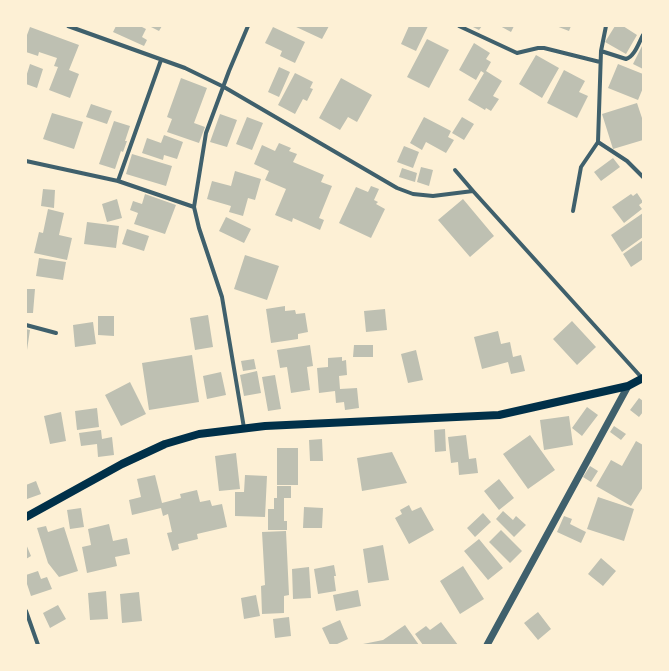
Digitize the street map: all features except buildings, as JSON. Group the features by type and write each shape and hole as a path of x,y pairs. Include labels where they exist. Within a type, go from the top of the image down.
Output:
{"main road":[{"path":"26,517 122,464 165,444 199,434 244,428 297,424 499,415 628,386 643,378"}],"street":[{"path":"68,26 185,68 224,87 397,188 413,194 434,196 473,191"},
{"path":"244,428 222,298 199,228 194,207 206,133 229,71 248,26"},
{"path":"459,26 517,53 544,48 600,62"},
{"path":"573,211 581,167 598,142 600,50 606,26"},
{"path":"600,50 628,59 632,55 643,35"},
{"path":"118,181 161,60"},
{"path":"598,142 627,161 643,177"},
{"path":"26,161 118,181 194,207"},
{"path":"455,170 643,378"},
{"path":"26,325 56,333"},
{"path":"487,645 628,386"},
{"path":"26,611 38,645"}]}
